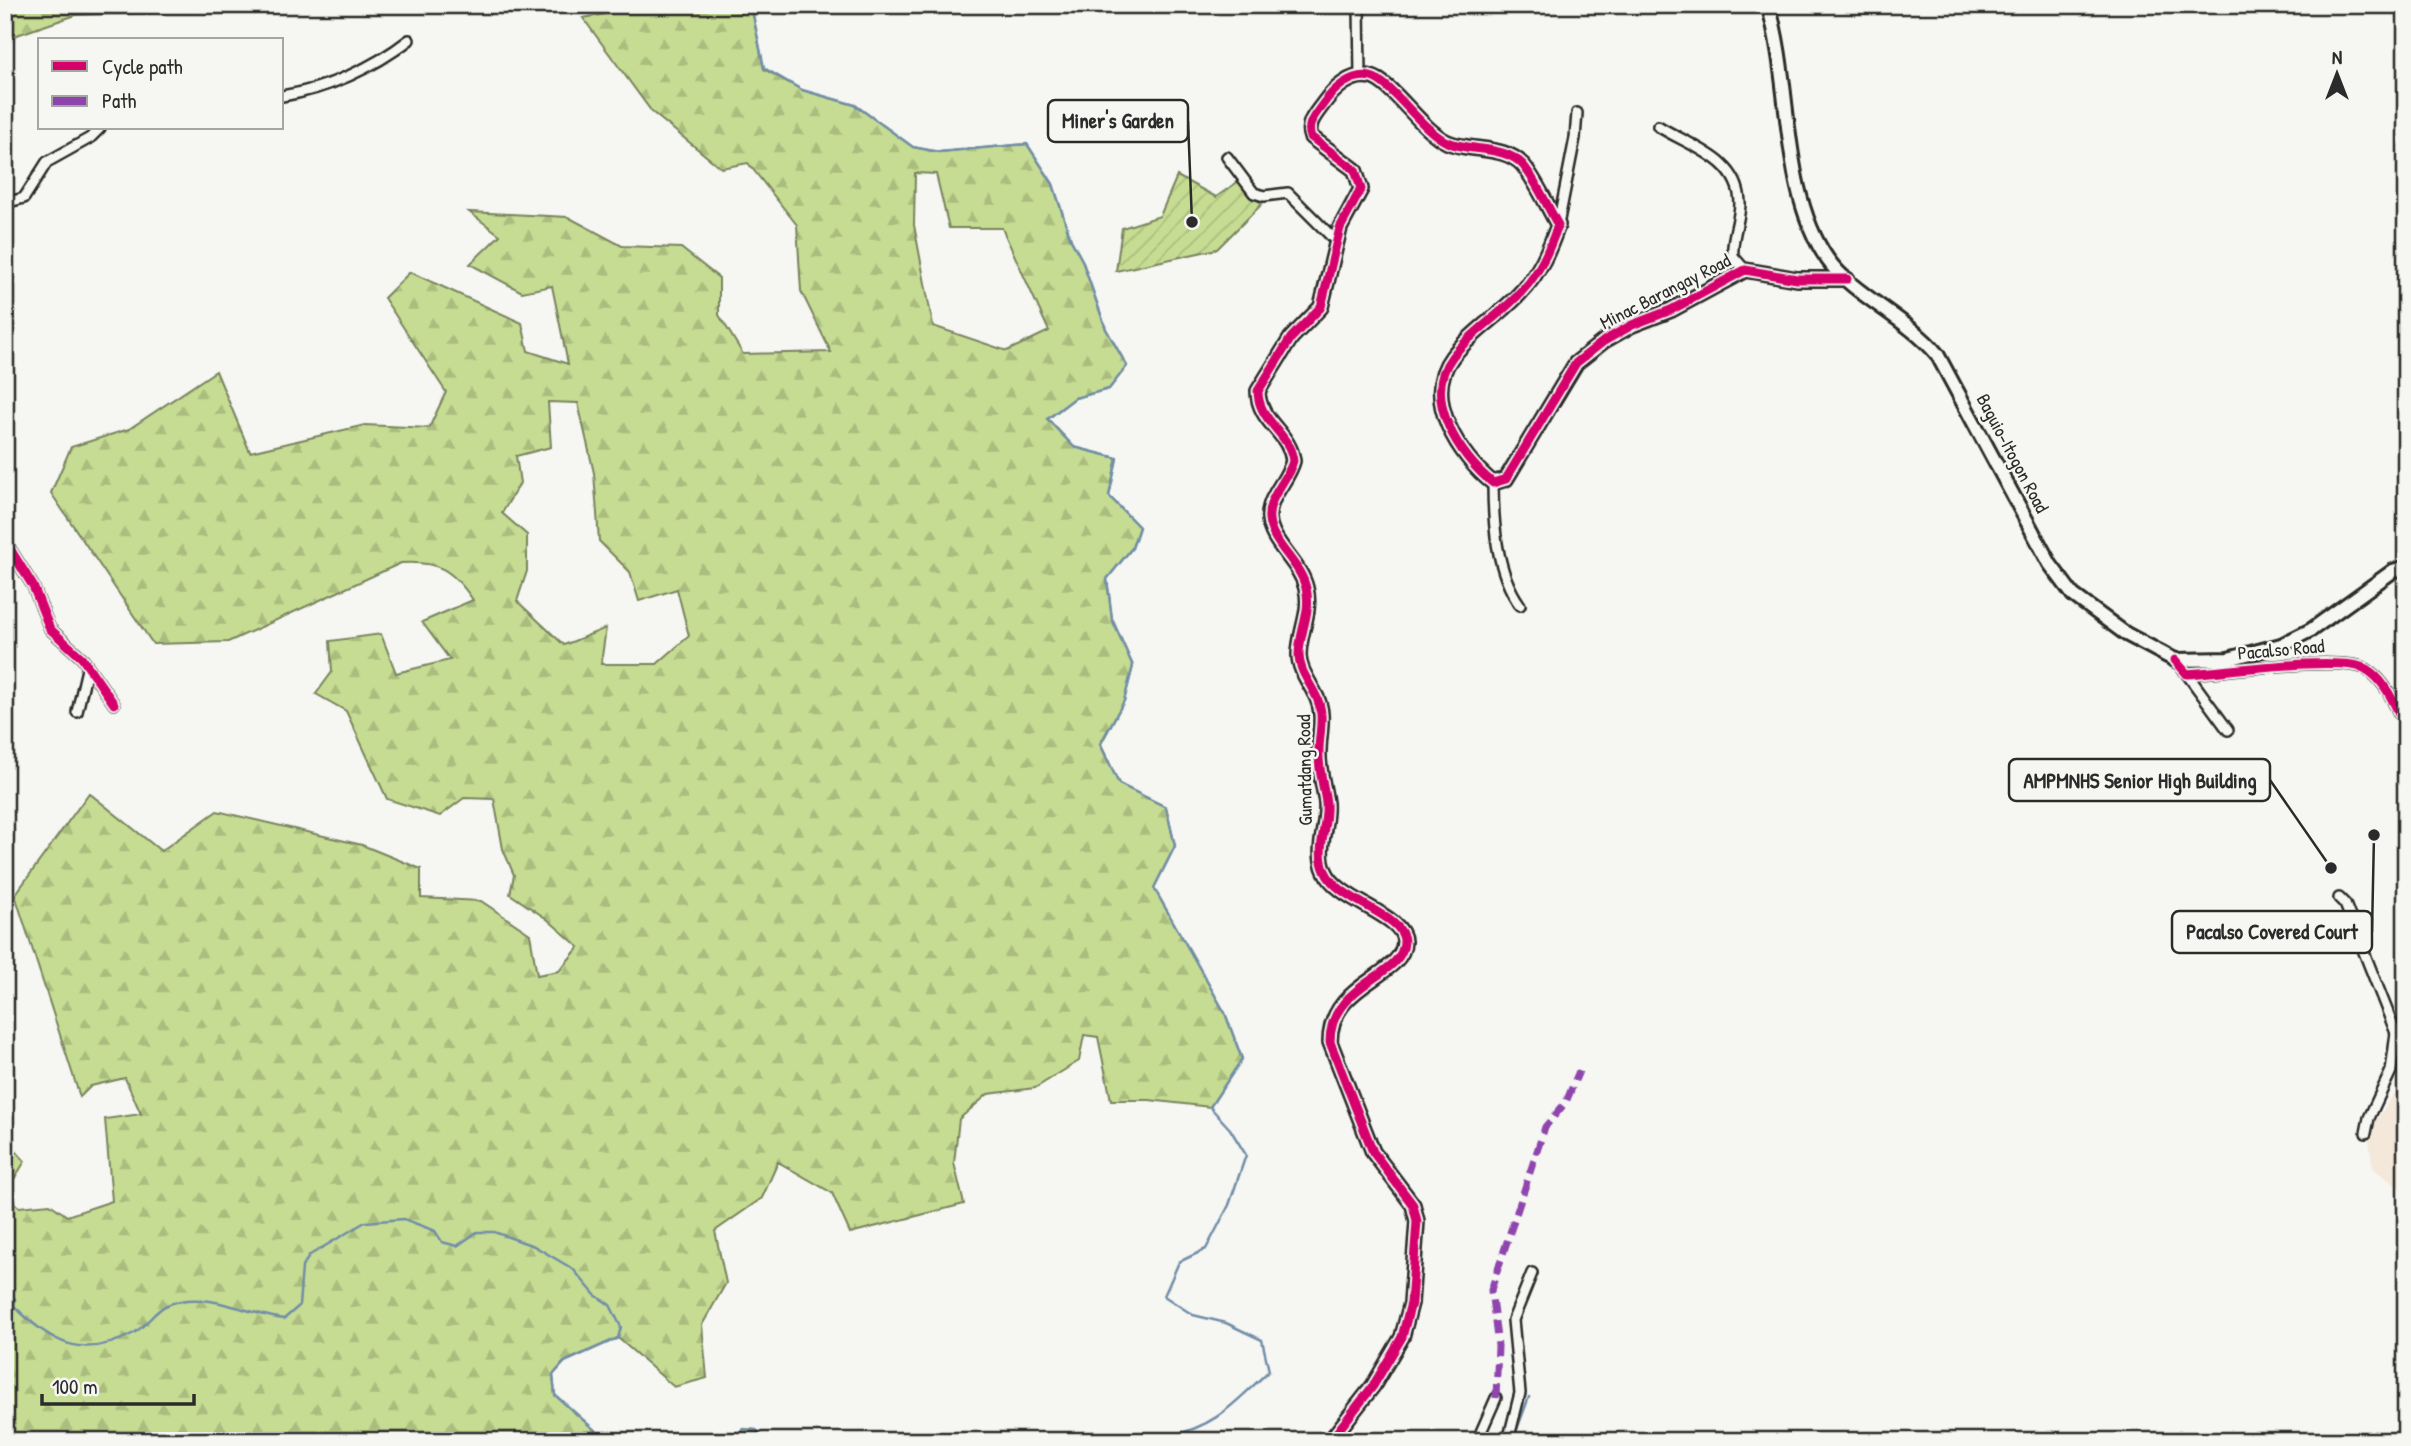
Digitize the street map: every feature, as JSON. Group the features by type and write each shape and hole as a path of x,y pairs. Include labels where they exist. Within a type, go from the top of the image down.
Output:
{"street":[{"path":"1359,5 1360,76 1379,80 1427,129 1446,141 1513,157 1523,165 1558,225"},
{"name":"Baguio-Itogon Road","path":"1768,5 1787,130 1806,216 1817,242 1830,262 1847,279 1924,338 1937,354 2062,584 2073,596 2126,634 2175,660 2228,659 2281,645 2311,629 2393,571 2406,567"},
{"path":"284,96 300,93 365,68 385,59 409,40"},
{"name":"Gumatdang Road","path":"1330,1441 1373,1386 1402,1337 1411,1303 1417,1221 1413,1205 1373,1152 1330,1042 1330,1025 1334,1013 1346,999 1401,956 1404,941 1402,930 1393,921 1336,888 1321,860 1326,806 1318,751 1320,701 1299,655 1308,613 1307,588 1297,564 1273,533 1269,519 1271,503 1290,472 1292,452 1287,442 1262,414 1258,403 1262,382 1292,338 1321,307 1336,241 1361,189 1355,170 1317,144 1308,131 1310,122 1329,94 1352,78 1360,76"},
{"path":"1520,605 1508,587 1493,531 1493,483 1447,424 1440,390 1442,377 1453,356 1522,291 1540,268 1558,225 1576,138 1577,113"},
{"path":"1658,126 1719,160 1735,180 1740,206 1732,256 1745,270"},
{"path":"5,203 24,198 47,162 90,138 98,130"},
{"path":"1227,157 1254,192 1264,196 1288,193 1336,241"},
{"name":"Minac Barangay Road","path":"1493,483 1506,479 1576,363 1604,341 1632,325 1671,310 1745,270 1797,279 1847,279"},
{"path":"5,541 33,586 50,629 82,658 114,704"},
{"path":"2175,660 2228,730"},
{"name":"Pacalso Road","path":"2187,674 2329,661 2356,665 2367,670 2384,686 2406,726"},
{"path":"77,712 88,669"},
{"path":"2339,898 2345,904 2396,1033 2406,1048"},
{"path":"2366,1133 2369,1118 2389,1078 2396,1033"},
{"path":"1508,1441 1520,1394 1513,1321 1532,1273"},
{"path":"1477,1441 1496,1398"}],"shaded area":[{"path":"2406,1090 2406,1193 2373,1168 2368,1133 2393,1095"}],"green space":[{"path":"5,5 391,5 76,15 5,39"},
{"path":"657,5 751,5 764,69 802,90 855,105 913,147 939,152 1027,144 1053,184 1071,240 1082,260 1106,329 1127,366 1109,389 1075,398 1048,419 1074,447 1117,458 1109,496 1139,527 1132,548 1107,579 1112,619 1133,666 1124,701 1101,744 1119,784 1166,807 1175,846 1154,888 1225,1013 1242,1059 1210,1107 1149,1100 1111,1100 1098,1037 1084,1035 1079,1061 1035,1088 988,1094 959,1119 954,1163 964,1204 850,1233 832,1193 778,1162 762,1198 715,1231 726,1283 702,1325 707,1378 674,1387 618,1338 565,1362 553,1375 555,1395 607,1441 5,1441 5,1196 19,1207 50,1204 67,1216 112,1201 105,1119 141,1114 125,1078 91,1086 80,1097 15,895 89,793 161,851 217,811 362,845 421,869 421,898 481,901 530,934 537,975 559,971 579,947 547,919 510,894 514,875 503,849 494,799 464,798 440,816 387,799 346,711 316,694 332,672 330,641 381,634 396,673 450,660 422,622 473,600 451,574 435,566 401,563 228,642 153,644 51,493 71,447 129,429 216,371 250,452 365,425 429,428 446,392 384,298 410,272 522,323 528,351 568,364 552,286 522,292 470,264 500,235 469,212 568,217 622,246 681,248 719,278 719,315 743,354 831,352 801,291 797,225 748,163 721,168 652,112 583,18","holes":["915,173 936,174 949,228 1002,228 1049,331 1007,351 933,326 914,225","548,402 578,403 594,473 599,541 630,572 639,601 677,589 689,636 657,664 601,664 606,628 564,645 517,601 527,571 527,535 502,513 520,483 516,456 551,447"]},
{"path":"1177,176 1216,197 1239,181 1262,204 1217,249 1116,271 1122,228 1160,216"},
{"path":"5,1139 25,1161 5,1194"},
{"path":"743,1429 756,1430 768,1441 729,1441"}],"waterway":[{"path":"751,5 764,68 802,90 855,105 913,147 939,152 1027,144 1053,184 1071,240 1082,260 1106,329 1127,366 1109,389 1075,398 1047,419 1074,447 1117,458 1109,496 1139,527 1132,548 1107,579 1112,619 1133,666 1124,701 1100,744 1119,784 1166,807 1175,846 1154,888 1225,1013 1242,1059 1210,1107 1230,1129 1246,1155 1229,1205 1206,1249 1179,1262 1164,1296 1193,1315 1226,1323 1262,1340 1269,1371 1224,1412 1200,1426 1169,1436 1166,1441"},
{"path":"5,1287 15,1299 14,1306 41,1330 69,1344 99,1346 134,1333 163,1307 181,1301 211,1301 284,1319 299,1306 302,1267 310,1255 365,1222 404,1219 435,1231 442,1242 457,1246 477,1232 494,1232 534,1246 573,1269 595,1295 610,1305 621,1327 618,1338 564,1362 553,1375 555,1395 607,1441"},
{"path":"1513,1440 1529,1397"},
{"path":"729,1441 743,1429 756,1430 768,1441"}],"marked path":[{"path":"1496,1398 1498,1346 1491,1290 1545,1127 1566,1102 1579,1071"}],"cycle path":[{"path":"1330,1441 1373,1386 1402,1337 1411,1303 1417,1221 1413,1205 1373,1152 1330,1042 1333,1022 1341,1006 1353,993 1392,964 1401,954 1404,942 1394,923 1332,882 1322,863 1321,846 1326,803 1319,758 1321,714 1317,698 1302,670 1299,655 1306,614 1306,588 1298,570 1275,537 1269,519 1271,503 1293,461 1286,442 1263,411 1258,391 1291,338 1321,307 1340,228 1361,189 1355,170 1311,137 1312,120 1343,83 1356,77 1371,77 1388,87 1427,127 1447,142 1507,154 1516,159 1533,179 1558,225 1543,260 1528,284 1460,348 1444,373 1441,390 1448,426 1468,458 1493,483 1506,479 1576,363 1604,341 1632,325 1671,310 1745,270 1797,279 1847,279"},
{"path":"5,541 33,586 50,629 82,658 114,704"},
{"path":"2175,660 2187,674 2308,664 2353,665 2374,674 2390,695 2406,726"}],"place":[{"name":"Miner's Garden","path":"1192,222"},
{"name":"Pacalso Covered Court","path":"2374,835"},
{"name":"AMPMNHS Senior High Building","path":"2331,868"}]}
